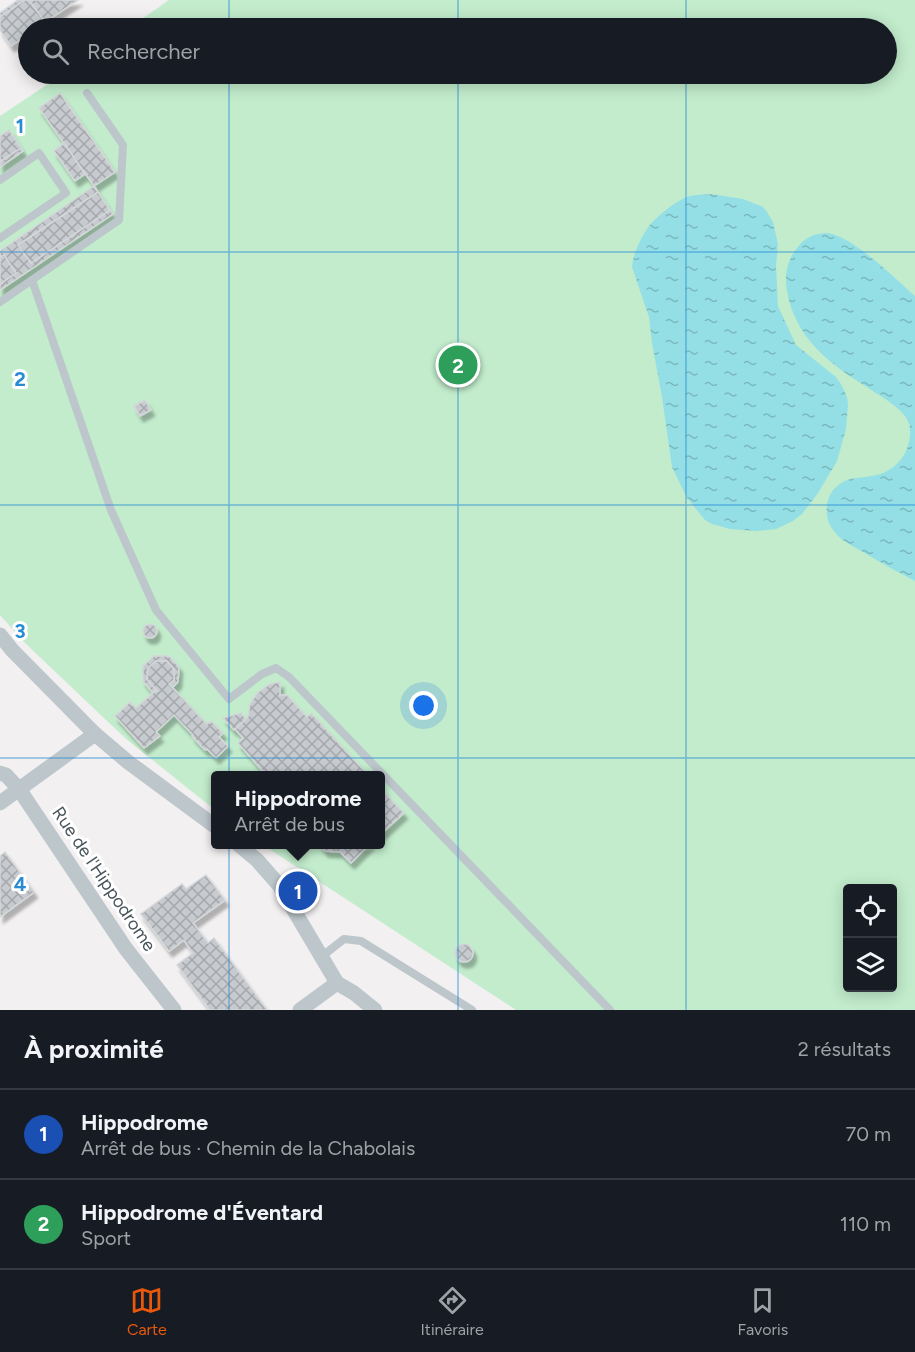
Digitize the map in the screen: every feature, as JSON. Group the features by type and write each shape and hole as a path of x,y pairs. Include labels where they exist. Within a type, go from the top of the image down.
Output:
{"street":[{"path":"0,635 95,734 128,762 211,823"},
{"path":"0,803 95,734"},
{"name":"Rue de l'Hippodrome","path":"0,773 6,775 19,789 126,949 174,1010"},
{"path":"244,849 279,885 337,983 375,1010"},
{"path":"300,1010 337,983"}],"lane":[{"path":"0,302 118,220 123,145 87,93"},
{"path":"0,180 39,153 66,193 0,238"},
{"path":"32,280 111,510 156,610 230,699 262,674 276,668 289,677 380,771"},
{"path":"385,777 610,1010"},
{"path":"321,957 344,939 361,941 472,1010"}],"green space":[{"path":"169,0 915,0 915,1010 516,1010 269,849 385,849 385,771 211,771 211,807 125,738 24,642 0,615 0,116 48,84 897,84 897,18 143,18"}],"water":[{"path":"711,194 743,199 763,207 767,212 773,222 778,244 776,265 778,306 796,345 836,377 847,397 846,429 837,461 802,514 776,529 756,531 730,529 712,524 705,520 687,498 672,467 649,317 632,267 640,240 656,218 682,199"},
{"path":"828,233 839,236 862,250 915,296 915,581 844,540 837,535 828,519 828,502 835,488 848,480 878,475 896,465 907,449 910,431 905,416 900,411 830,361 810,342 795,318 786,284 790,259 804,240 817,234"}],"building":[{"path":"18,0 25,0 0,17 0,13"},
{"path":"25,0 29,0 42,18 18,18 18,41 11,46 0,30 0,17"},
{"path":"29,0 78,0 51,18 42,18"},
{"path":"60,93 115,172 94,186 39,108"},
{"path":"9,130 21,148 0,162 0,136"},
{"path":"64,143 85,174 75,181 54,151"},
{"path":"21,148 23,151 0,167 0,162"},
{"path":"94,186 98,192 18,245 31,263 110,210 113,214 0,290 0,284 16,273 4,255 0,258 0,251"},
{"path":"98,192 110,210 31,263 18,245"},
{"path":"4,255 16,273 0,284 0,258"},
{"path":"145,400 151,410 140,416 134,406"},
{"path":"150,624 155,626 157,631 155,636 150,638 145,636 143,631 145,626"},
{"path":"154,656 169,656 179,667 178,682 173,687 169,684 174,680 174,669 167,661 156,661 148,668 147,679 157,691 152,692 143,681 143,666"},
{"path":"156,661 167,661 174,669 174,680 169,684 207,724 211,721 223,733 219,737 228,746 216,758 207,749 205,750 174,715 156,732 160,736 144,748 115,716 130,702 136,708 157,691 147,679 148,668"},
{"path":"280,682 280,695 287,695 307,717 311,713 364,771 263,771 238,743 243,738 235,729 248,717 250,704 257,693 270,684"},
{"path":"241,713 246,719 234,730 223,718"},
{"path":"385,793 404,813 385,830"},
{"path":"323,849 365,849 351,863 340,852"},
{"path":"5,852 34,892 0,917 0,856"},
{"path":"206,875 225,900 193,923 208,943 214,938 267,1010 210,1010 177,965 193,953 184,940 169,951 141,914 182,884 186,889"},
{"path":"460,944 468,944 473,949 471,960 460,962 455,957 455,949"}],"place":[{"name":"Hippodrome d'Éventard","path":"458,365"},
{"name":"Hippodrome","path":"298,891"}]}
